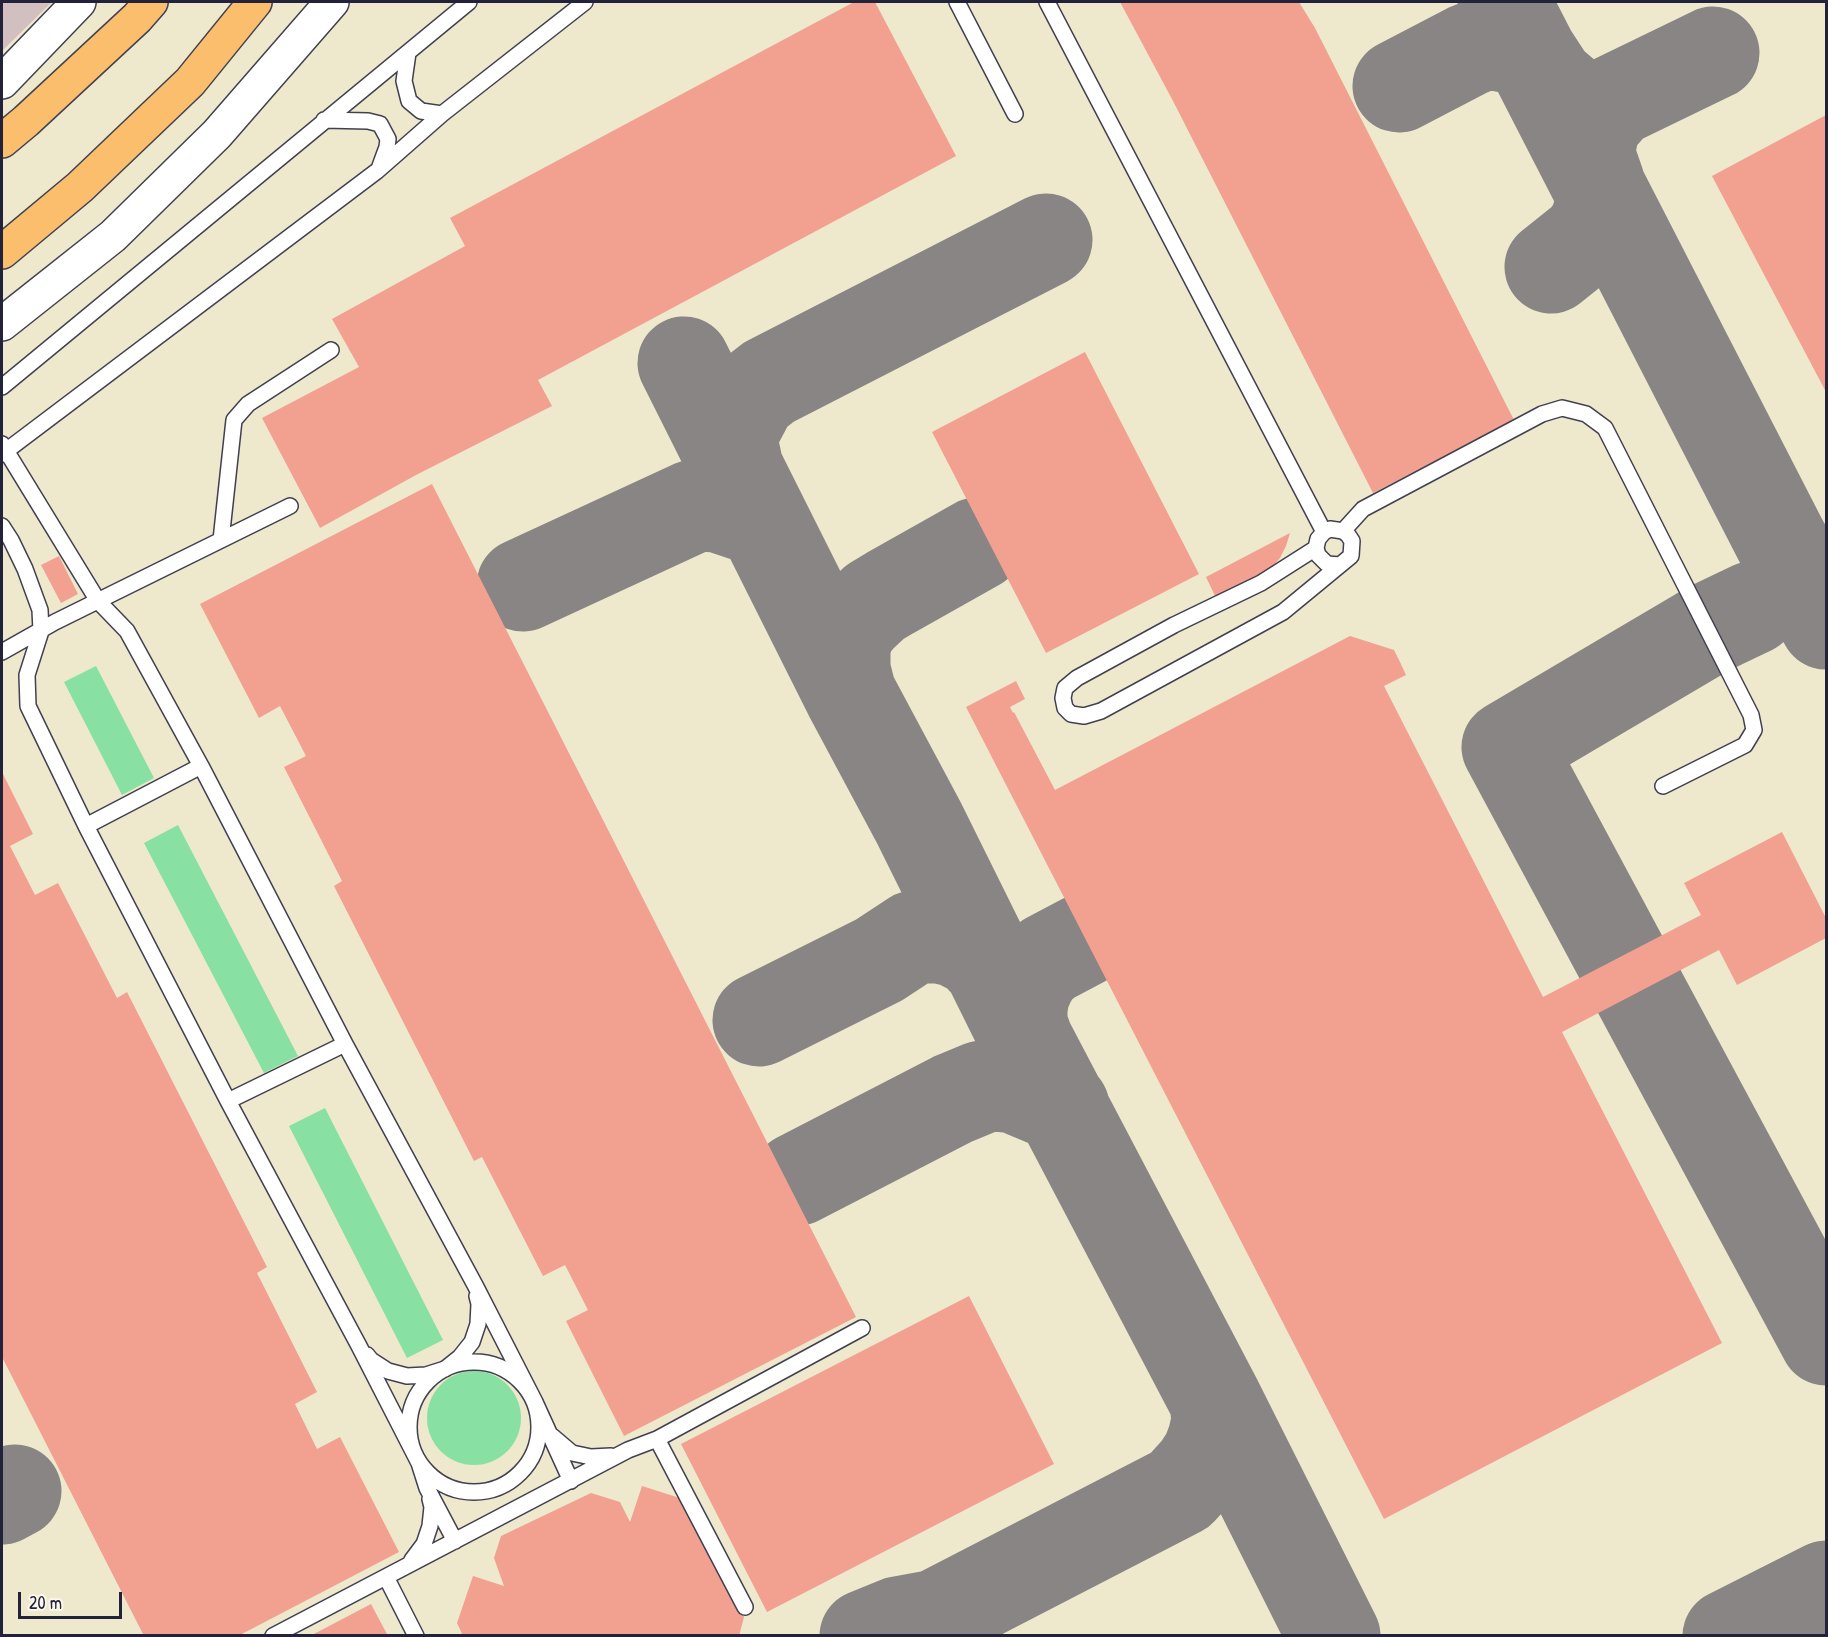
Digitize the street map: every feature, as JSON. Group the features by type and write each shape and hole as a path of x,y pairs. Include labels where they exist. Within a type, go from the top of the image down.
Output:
{"main road":[{"path":"2,141 137,18 151,2"},
{"path":"2,252 80,187 190,82 255,2"}],"street":[{"path":"2,82 79,2"},
{"path":"2,324 121,229 217,134 332,2"}],"lane":[{"path":"2,387 469,2"},
{"path":"571,1481 535,1402 345,1044 201,765 127,631 98,601 3,449 377,171 442,114 585,2"},
{"path":"957,2 1015,114"},
{"path":"1047,2 1324,532"},
{"path":"408,53 404,81 409,101 421,111 442,114"},
{"path":"324,120 357,120 380,124 386,132 387,147 377,171"},
{"path":"220,540 234,420 248,404 331,350"},
{"path":"1343,531 1363,509 1542,414 1562,408 1586,414 1605,428 1751,715 1754,730 1745,745 1663,786"},
{"path":"2,652 98,601 290,506"},
{"path":"2,526 25,569 40,610 41,631 27,675 28,706 86,826 228,1101 419,1463 432,1478 448,1488 467,1493 486,1492 505,1486 520,1474 532,1459 539,1441 540,1421 535,1402 526,1386 513,1374 497,1365 479,1362 461,1363 426,1375 407,1376 388,1371 372,1360 359,1346"},
{"path":"1316,548 1261,583 1077,678 1065,688 1063,698 1065,708 1071,714 1084,716 1101,711 1283,612 1351,556 1352,542 1343,531 1324,532 1318,539 1316,548 1318,555 1327,564 1340,565"},
{"path":"86,826 201,765"},
{"path":"228,1101 345,1044"},
{"path":"391,1574 412,1560 424,1544 430,1526 432,1507 412,1446 409,1428 411,1410 418,1393 430,1379 460,1358 472,1342 478,1324 479,1304 475,1286"},
{"path":"546,1428 572,1453 591,1457 610,1457 657,1439 862,1328"},
{"path":"657,1439 745,1607"},
{"path":"273,1635 628,1450"},
{"path":"427,1488 455,1541"},
{"path":"391,1574 416,1635"}],"shaded area":[{"path":"2,2 52,2 2,51"}],"green space":[{"path":"96,666 154,778 122,795 64,682"},
{"path":"178,825 298,1056 264,1073 144,843"},
{"path":"325,1108 443,1340 407,1358 289,1126"},
{"path":"474,1371 492,1374 507,1385 518,1400 521,1418 518,1436 507,1451 492,1462 474,1465 456,1462 441,1451 430,1436 427,1418 430,1400 441,1385 456,1374"}],"building":[{"path":"854,2 875,2 956,156 538,380 552,406 416,475 320,528 262,418 359,367 332,319 465,246 450,218"},
{"path":"1120,2 1299,2 1315,28 1514,420 1373,493"},
{"path":"1826,115 1826,392 1712,176"},
{"path":"1085,352 1199,574 1046,653 932,432"},
{"path":"432,484 856,1317 624,1436 566,1321 588,1310 565,1265 543,1276 482,1157 474,1161 334,886 342,881 284,767 306,756 280,706 259,718 200,604"},
{"path":"1290,533 1280,558 1267,573 1217,600 1206,577"},
{"path":"59,556 78,594 61,603 41,565"},
{"path":"1350,636 1394,650 1406,675 1384,686 1543,997 1701,915 1684,883 1782,832 1826,918 1826,938 1737,985 1719,950 1562,1032 1722,1343 1384,1519 966,707 1016,681 1025,699 1010,707 1055,790"},
{"path":"2,772 33,834 10,846 35,895 58,883 117,998 127,992 267,1267 257,1273 317,1392 295,1404 317,1449 340,1437 399,1552 238,1636 144,1636 2,1357"},
{"path":"969,1296 1054,1464 767,1612 681,1444"},
{"path":"642,1486 686,1500 744,1617 739,1636 463,1636 457,1623 473,1576 504,1586 494,1558 501,1536 591,1493 620,1502 630,1522"},
{"path":"371,1604 388,1636 310,1636"}],"taxiway":[{"path":"1504,2 1780,539 1826,623"},
{"path":"1399,86 1468,50 1481,45 1495,44 1516,48 1532,56 1549,82 1563,94"},
{"path":"1551,267 1586,239 1595,226 1600,211 1601,199 1598,182 1589,149 1594,124 1614,101 1713,53"},
{"path":"739,477 732,445 733,430 751,396 769,382 1046,240"},
{"path":"684,363 850,694 919,823 1027,1041 1216,1401 1334,1636"},
{"path":"523,585 694,506 718,506 763,521"},
{"path":"850,694 844,670 844,645 850,628 860,616 875,602 977,544"},
{"path":"1752,608 1708,629 1508,747 1826,1339"},
{"path":"759,1020 879,960 914,937 940,937 957,941 976,951 994,971"},
{"path":"1027,1041 1021,1024 1021,1009 1023,995 1029,981 1036,969 1048,959 1082,941"},
{"path":"798,1179 953,1099 982,1087 996,1085 1015,1087 1063,1107"},
{"path":"866,1636 898,1623 936,1616 1180,1490 1208,1455 1218,1421 1216,1401"},
{"path":"2,1498 15,1491"},
{"path":"1729,1636 1826,1587"}]}
